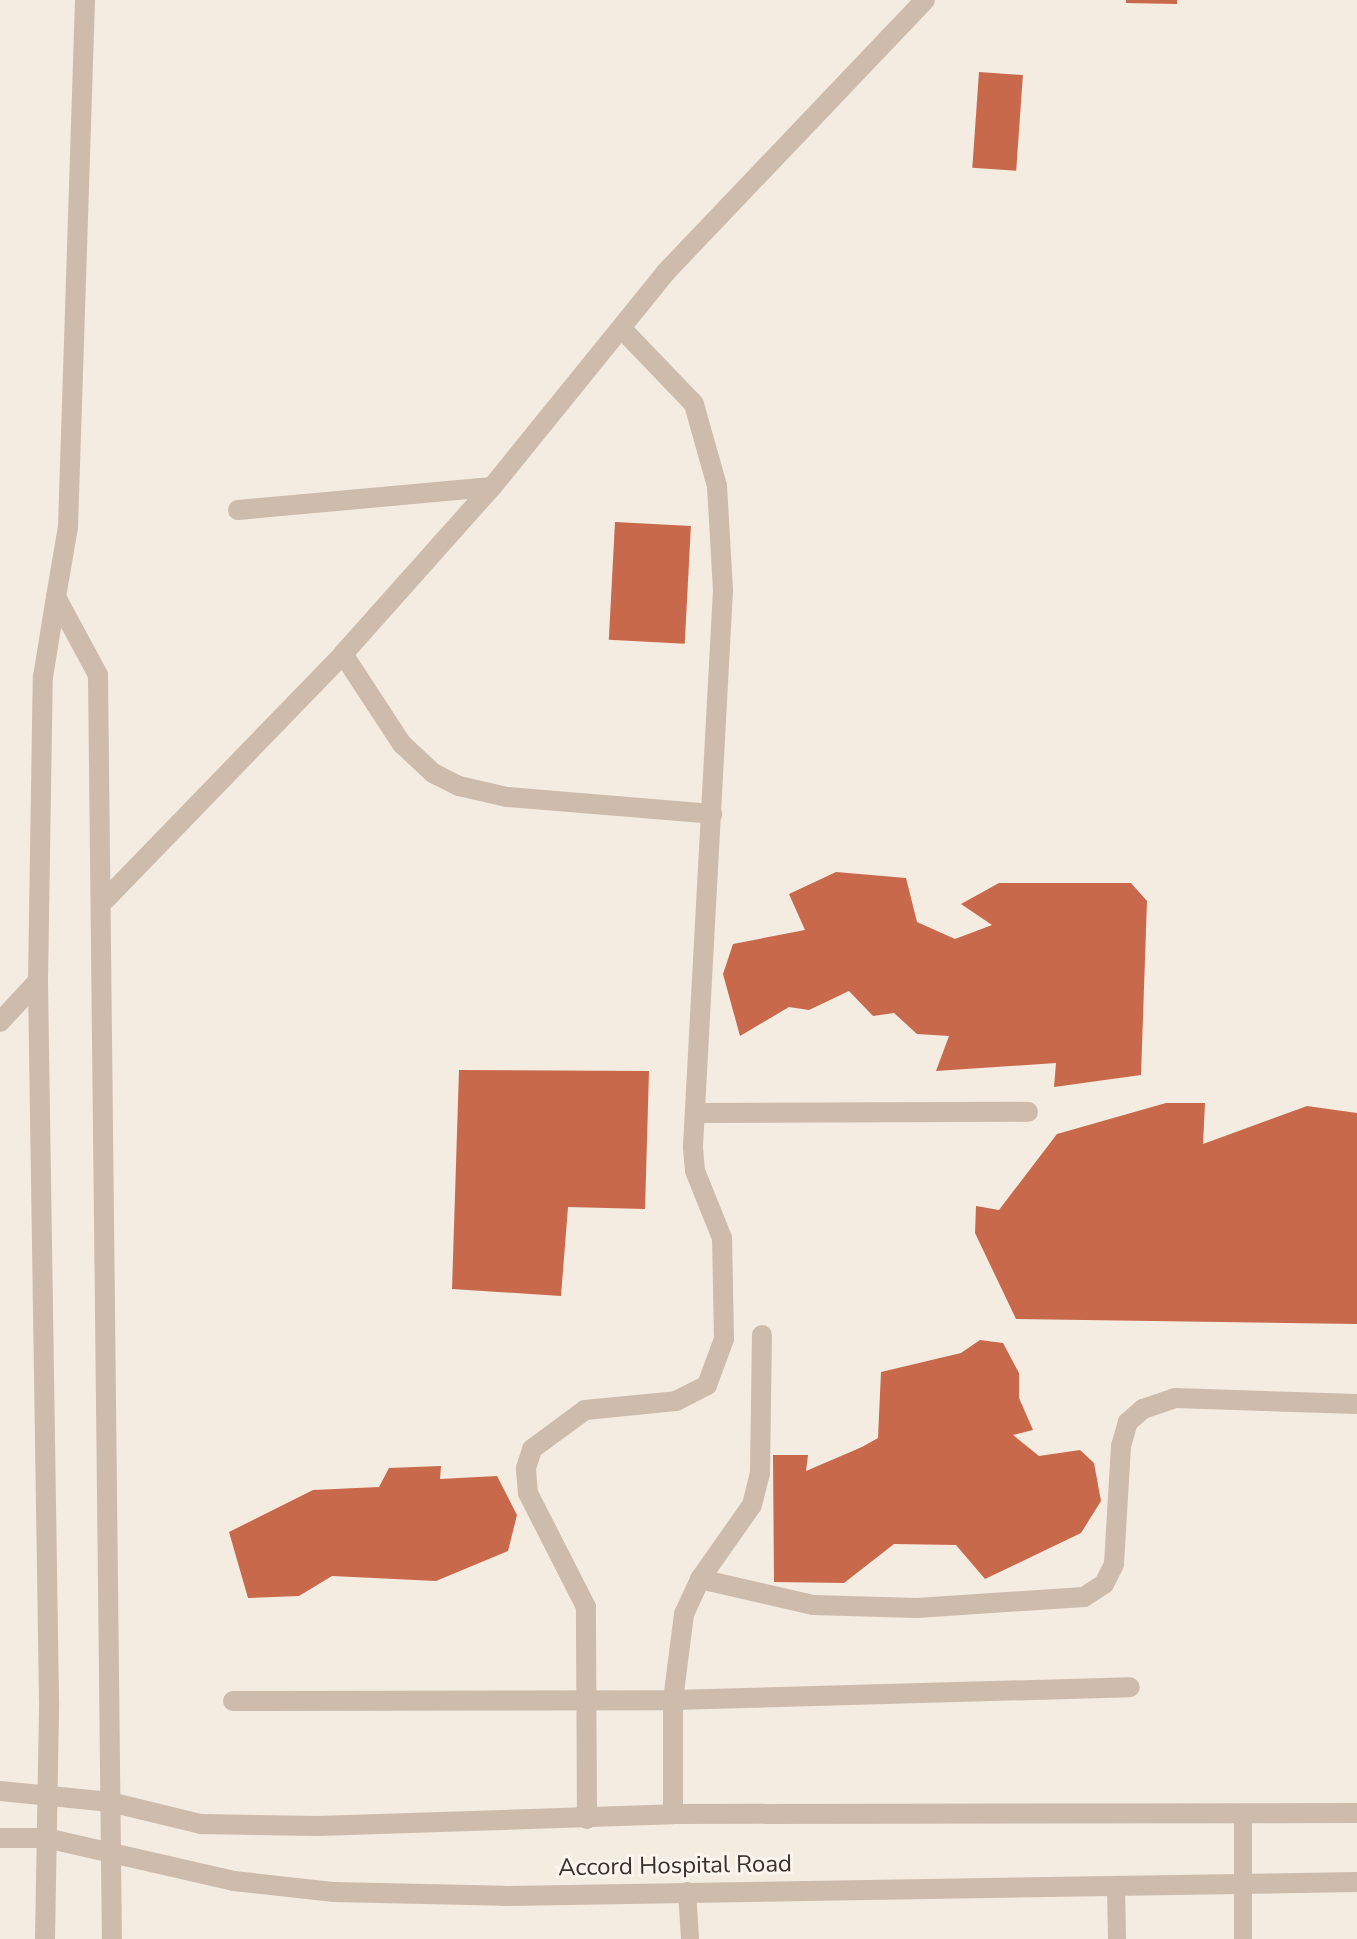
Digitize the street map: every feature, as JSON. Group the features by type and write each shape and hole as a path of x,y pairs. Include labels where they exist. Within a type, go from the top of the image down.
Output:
{"street":[{"path":"45,1939 47,1793 38,981 43,677 68,527 85,0"},
{"path":"105,900 343,654 492,487 665,273 925,0"},
{"path":"587,1819 586,1607 528,1493 526,1468 532,1449 585,1410 676,1401 707,1385 718,1367 725,1263 722,1238 695,1171 695,1113 723,590 709,439 671,374 621,328"},
{"path":"238,510 492,487"},
{"path":"56,597 98,675 105,900 112,1939"},
{"path":"343,654 402,744 433,773 459,786 507,797 712,814"},
{"path":"0,1022 38,981"},
{"path":"695,1113 1028,1112"},
{"path":"673,1814 673,1700 684,1614 700,1579 741,1525 757,1484 762,1335"},
{"path":"700,1579 813,1605 917,1608 1084,1597 1104,1584 1114,1564 1121,1446 1128,1422 1143,1409 1175,1398 1357,1404"},
{"path":"233,1701 588,1703 1130,1687"},
{"path":"0,1791 47,1793 110,1802 201,1824 587,1819 673,1814 1357,1813"},
{"name":"Accord Hospital Road","path":"0,1838 46,1838 113,1856 234,1881 334,1892 687,1891 1357,1882"}],"lane":[{"path":"1243,1813 1243,1939"},
{"path":"1116,1886 1117,1939"},
{"path":"687,1891 690,1939"}],"building":[{"path":"1126,0 1177,0 1177,4 1126,3"},
{"path":"979,72 1023,75 1016,171 972,168"},
{"path":"615,522 691,526 685,644 609,640"},
{"path":"836,872 906,878 917,922 955,939 992,925 961,904 999,883 1131,883 1147,901 1141,1075 1054,1087 1056,1063 936,1071 949,1036 917,1034 894,1013 873,1016 849,991 809,1010 789,1007 740,1036 723,974 733,944 805,930 789,894"},
{"path":"459,1070 649,1071 645,1209 568,1207 561,1296 452,1289"},
{"path":"1166,1103 1205,1103 1203,1144 1307,1106 1357,1113 1357,1324 1016,1319 975,1233 976,1206 999,1210 1057,1134"},
{"path":"980,1340 1003,1343 1019,1373 1019,1398 1033,1430 1013,1435 1039,1456 1080,1450 1094,1463 1101,1501 1081,1533 985,1579 956,1545 894,1544 844,1583 774,1582 773,1455 808,1455 806,1471 862,1447 878,1438 881,1372 961,1353"},
{"path":"441,1466 440,1479 497,1476 517,1515 508,1551 436,1581 332,1576 299,1596 248,1598 229,1532 313,1490 379,1487 389,1468"}]}
